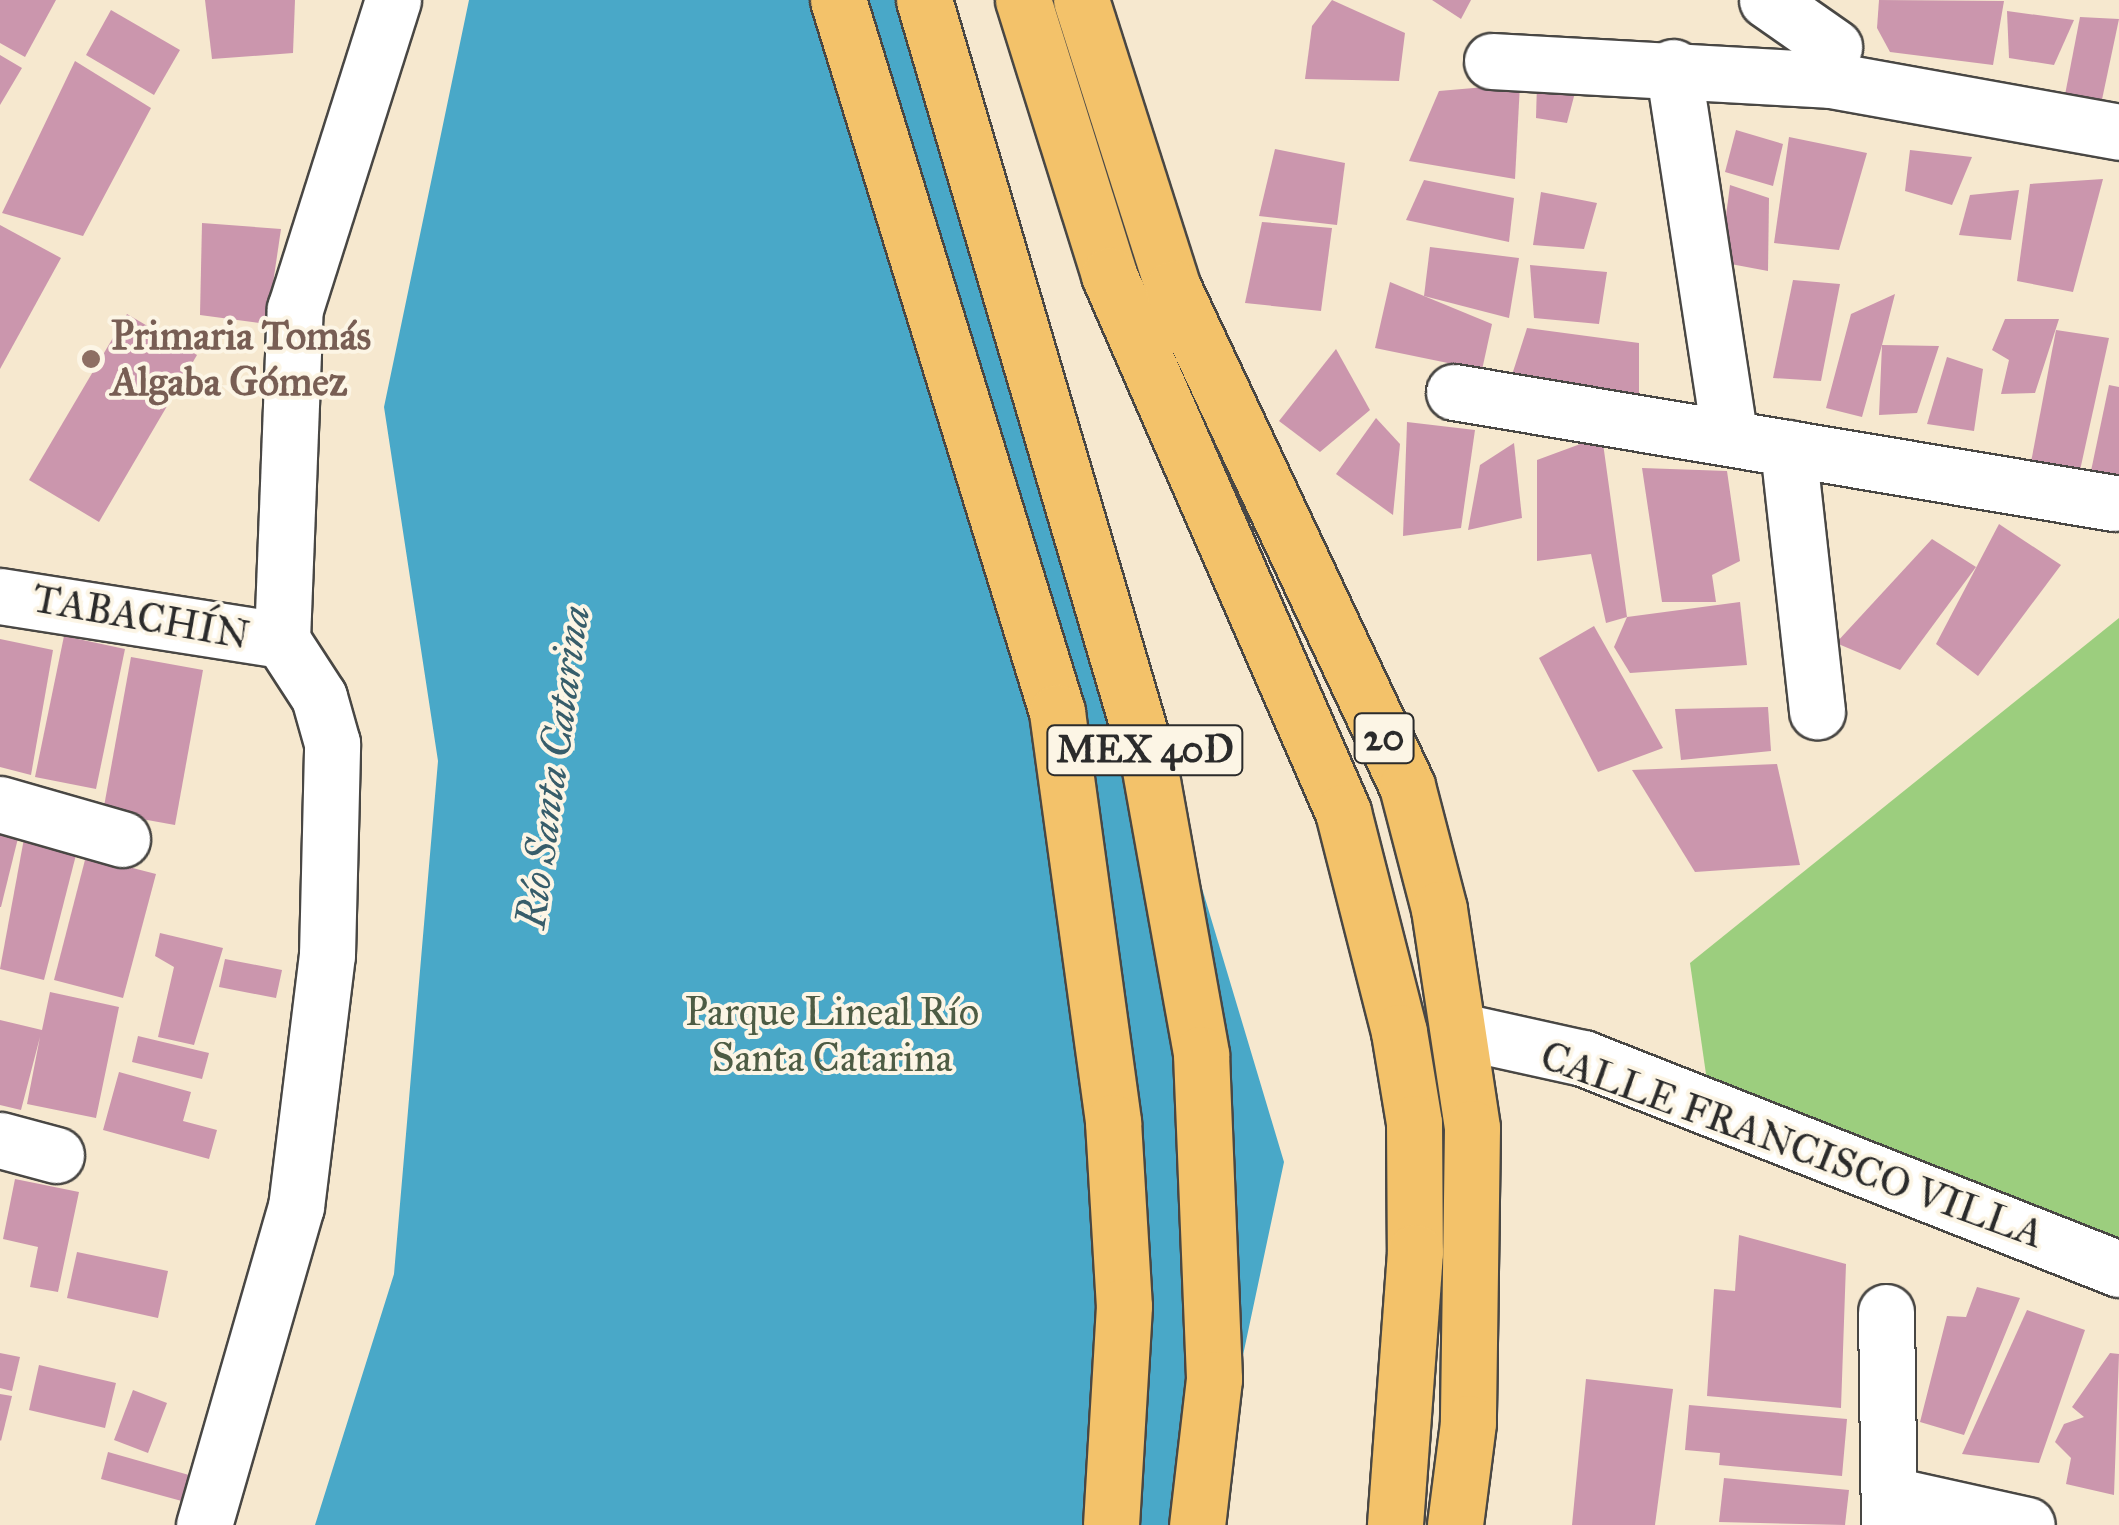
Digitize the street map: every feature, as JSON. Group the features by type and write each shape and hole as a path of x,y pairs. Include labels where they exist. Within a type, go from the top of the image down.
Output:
{"main road":[{"name":"MEX 40D","path":"838,0 1057,712 1113,1122 1124,1306 1111,1525"},
{"name":"MEX 40D","path":"924,0 1149,764 1201,1054 1214,1379 1197,1525"},
{"name":"20","path":"1022,0 1108,275 1343,812 1399,1032 1414,1123 1415,1252 1395,1525"},
{"name":"20","path":"1080,0 1188,325 1407,786 1461,1031 1472,1244 1455,1525"}],"street":[{"path":"204,1525 296,1207 327,956 332,743 318,697 282,640 296,309 393,0"},
{"path":"1767,0 1835,42 2119,132"},
{"path":"1492,61 1673,67 1835,42"},
{"path":"1673,67 1728,434"},
{"path":"1454,392 1728,434 1788,448 2114,504"},
{"path":"1788,448 1818,712"},
{"name":"TABACHÍN","path":"0,596 282,640"},
{"path":"0,804 122,838"},
{"name":"CALLE FRANCISCO VILLA","path":"1461,1031 1584,1058 2119,1269"},
{"path":"0,1140 56,1155"},
{"path":"1886,1312 1891,1510 2027,1525"}],"green space":[{"path":"2119,618 2119,1246 1707,1081 1690,963"}],"water":[{"name":"Río Santa Catarina","path":"469,0 936,0 1284,1162 1207,1525 315,1525 394,1274 438,761 384,407"}],"building":[{"path":"0,0 56,0 25,57 0,43"},
{"path":"205,0 295,0 293,53 212,59"},
{"path":"1332,0 1405,33 1399,81 1305,79 1312,26"},
{"path":"1432,0 1471,0 1461,19"},
{"path":"1879,0 2004,1 1993,65 1890,52 1877,28"},
{"path":"111,10 180,50 154,95 86,55"},
{"path":"2007,11 2074,20 2054,65 2009,58"},
{"path":"2080,17 2119,19 2100,109 2064,100"},
{"path":"0,55 22,68 0,105"},
{"path":"75,61 151,108 83,236 2,213"},
{"path":"1537,83 1577,85 1567,123 1536,118"},
{"path":"1520,84 1515,179 1409,161 1439,91"},
{"path":"1736,130 1783,144 1773,186 1725,172"},
{"path":"1789,137 1867,153 1839,250 1774,243"},
{"path":"1275,149 1345,163 1337,225 1259,216"},
{"path":"1910,150 1972,157 1952,205 1905,191"},
{"path":"2103,179 2073,292 2017,281 2030,184"},
{"path":"1424,180 1514,198 1509,242 1406,220"},
{"path":"1730,185 1769,198 1768,271 1720,262"},
{"path":"2019,190 2011,240 1959,235 1970,195"},
{"path":"1541,192 1597,203 1584,249 1533,245"},
{"path":"1262,222 1332,228 1321,311 1245,303"},
{"path":"202,223 281,229 267,324 200,315"},
{"path":"0,225 61,258 0,369"},
{"path":"1430,247 1519,258 1509,318 1424,296"},
{"path":"1530,265 1607,272 1599,324 1534,318"},
{"path":"1793,280 1840,284 1821,381 1773,378"},
{"path":"1390,282 1492,324 1482,370 1375,348"},
{"path":"1895,294 1862,417 1826,408 1851,314"},
{"path":"127,314 197,355 99,522 29,480"},
{"path":"2005,319 2059,319 2035,393 2001,394 2009,360 1992,350"},
{"path":"1527,328 1639,343 1639,395 1511,378"},
{"path":"2056,330 2109,338 2077,484 2028,478"},
{"path":"1882,345 1939,346 1917,413 1879,415"},
{"path":"1336,349 1370,410 1320,452 1279,421"},
{"path":"1947,357 1983,369 1974,431 1927,424"},
{"path":"2109,385 2119,387 2119,493 2087,490"},
{"path":"1376,418 1400,444 1393,515 1336,474"},
{"path":"1407,422 1475,430 1461,528 1403,536"},
{"path":"1602,436 1627,617 1606,623 1591,554 1537,561 1537,460"},
{"path":"1514,443 1522,518 1468,530 1480,465"},
{"path":"1642,468 1727,471 1740,561 1712,575 1716,602 1662,602"},
{"path":"1999,524 2061,565 1978,676 1936,644"},
{"path":"1932,539 1976,567 1900,670 1836,643"},
{"path":"1740,602 1747,665 1630,673 1614,647 1627,617"},
{"path":"1594,626 1663,748 1598,772 1539,658"},
{"path":"64,636 125,649 96,789 35,777"},
{"path":"0,639 53,650 31,775 0,767"},
{"path":"131,657 203,670 175,825 103,812"},
{"path":"1768,707 1771,751 1681,760 1675,709"},
{"path":"1777,764 1800,865 1695,872 1632,770"},
{"path":"0,825 20,830 1,907 0,907"},
{"path":"25,833 78,847 44,980 0,969"},
{"path":"86,856 156,874 123,998 54,980"},
{"path":"160,933 223,948 194,1045 158,1037 174,967 155,956"},
{"path":"225,959 282,970 276,998 219,987"},
{"path":"50,992 119,1007 96,1118 27,1104 40,1037 21,1110 0,1105 0,1020 42,1030"},
{"path":"138,1036 209,1053 202,1079 132,1062"},
{"path":"119,1072 191,1092 183,1121 217,1130 209,1159 103,1130"},
{"path":"15,1179 79,1192 58,1292 30,1287 38,1247 3,1239"},
{"path":"1739,1235 1846,1264 1841,1408 1707,1396 1714,1289 1735,1291"},
{"path":"77,1252 168,1271 158,1318 67,1298"},
{"path":"1977,1287 2020,1298 1964,1435 1920,1422 1947,1316 1966,1317"},
{"path":"2027,1310 2085,1330 2039,1463 1962,1454"},
{"path":"0,1353 20,1357 12,1391 0,1388"},
{"path":"2110,1353 2119,1354 2114,1495 2066,1484 2071,1458 2055,1442 2064,1424 2084,1417 2072,1407"},
{"path":"39,1365 116,1383 105,1428 29,1410"},
{"path":"1586,1379 1673,1389 1655,1525 1572,1525"},
{"path":"133,1390 167,1403 148,1453 114,1440"},
{"path":"0,1394 12,1396 1,1441 0,1440"},
{"path":"1689,1405 1847,1419 1842,1476 1719,1465 1720,1453 1685,1450"},
{"path":"108,1452 196,1477 189,1503 101,1479"},
{"path":"1724,1478 1849,1490 1845,1525 1719,1522"}],"place":[{"name":"Primaria Tomás Algaba Gómez","path":"91,359"}],"park label":[{"name":"Parque Lineal Río Santa Catarina","path":"832,1035"}]}
